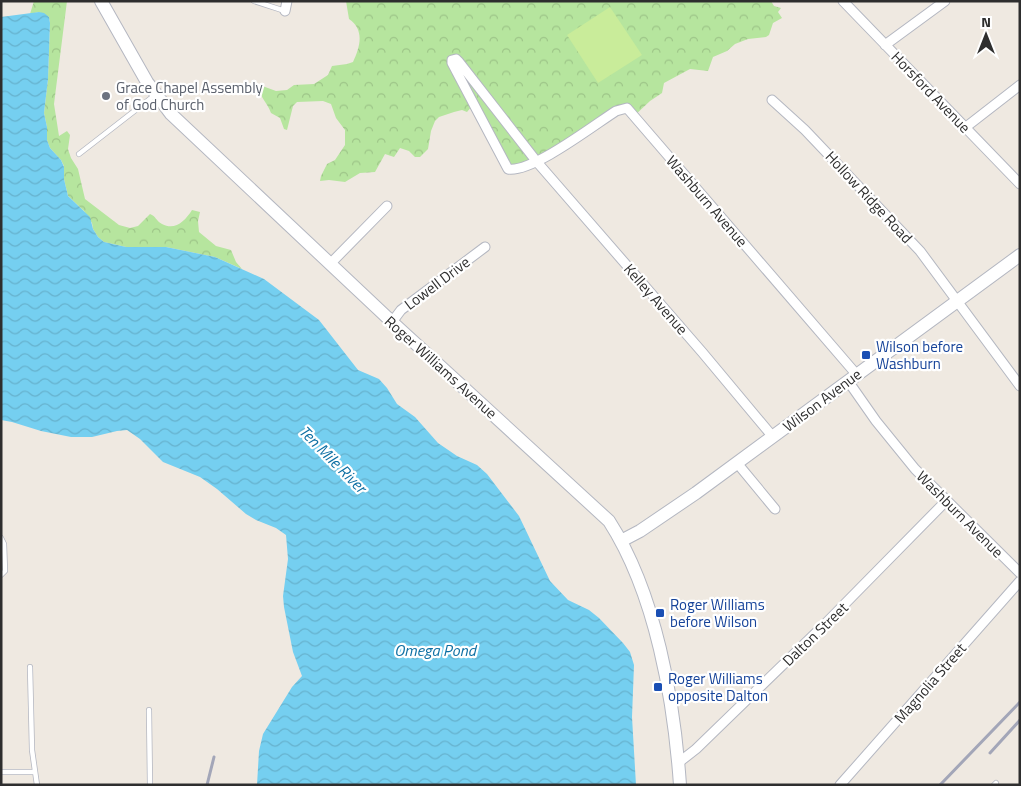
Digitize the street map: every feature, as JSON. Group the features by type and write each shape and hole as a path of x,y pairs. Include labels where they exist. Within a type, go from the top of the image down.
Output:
{"main road":[{"name":"Roger Williams Avenue","path":"101,1 156,94 171,114 392,322 609,521 621,540 653,625 674,718 680,785"},
{"name":"Wilson Avenue","path":"621,540 640,530 696,493 1020,255"}],"street":[{"path":"285,11 287,1"},
{"name":"Horsford Avenue","path":"843,1 1020,184"},
{"path":"885,45 945,1"},
{"name":"Kelley Avenue","path":"537,162 512,170 508,169 452,60 456,59 537,162 773,437"},
{"path":"966,127 1020,86"},
{"name":"Hollow Ridge Road","path":"772,100 805,130 909,239 1020,386"},
{"name":"Washburn Avenue","path":"537,162 616,111 627,108 853,378 897,447 915,469 1020,574"},
{"path":"330,264 386,206"},
{"name":"Lowell Drive","path":"392,322 401,310 485,247"},
{"path":"737,463 775,509"},
{"name":"Dalton Street","path":"678,763 696,749 826,624 947,500"},
{"name":"Magnolia Street","path":"840,785 1020,581"}],"lane":[{"path":"254,1 285,11"},
{"path":"79,154 156,94"},
{"path":"1,538 4,544 6,571 1,575"},
{"path":"30,667 32,750 36,785"},
{"path":"149,710 150,785"},
{"path":"1,772 35,772"}],"green space":[{"path":"34,1 67,1 54,104 59,136 67,131 70,135 68,149 78,169 85,199 119,225 130,228 138,226 150,214 162,224 175,226 183,221 192,210 200,212 198,221 199,232 216,246 231,250 236,262 242,269 215,257 166,247 126,247 104,242 98,237 84,211 68,196 64,179 64,166 50,148 47,140 44,113 48,79 50,23 49,17 39,12 30,14"},
{"path":"346,1 771,1 774,6 781,8 778,12 782,18 773,23 769,35 766,37 748,39 713,57 708,71 690,69 664,83 662,93 650,101 632,118 627,112 622,113 554,151 508,168 473,105 467,112 462,110 439,117 431,131 428,149 420,157 415,157 409,151 400,148 394,157 385,154 375,172 360,173 345,182 320,181 327,164 335,160 345,145 345,130 336,118 331,104 323,101 297,102 293,106 287,130 284,129 280,118 271,113 259,92 257,84 276,91 287,90 294,85 314,84 328,75 332,66 353,62 360,39 357,28 349,19"},
{"path":"610,7 642,55 598,83 567,35"}],"water":[{"name":"Omega Pond","path":"39,12 49,17 50,23 48,79 44,113 47,140 50,148 61,160 64,167 64,179 68,196 90,217 93,229 98,237 104,242 126,247 166,247 215,257 264,279 319,320 358,370 379,379 397,404 415,417 438,443 457,456 477,465 487,474 519,516 550,581 568,600 589,610 599,618 630,652 634,665 632,717 636,785 257,785 259,751 263,734 292,687 302,676 293,652 284,607 283,596 288,559 286,535 276,528 246,514 200,477 163,462 140,439 127,430 92,437 71,437 1,420 1,17"}],"railway":[{"path":"940,785 1020,702"},
{"path":"990,753 1020,720"},
{"path":"207,785 214,757"}],"place":[{"name":"Grace Chapel Assembly of God Church","path":"106,96"},
{"name":"Wilson before Washburn","path":"866,355"},
{"name":"Roger Williams before Wilson","path":"660,613"},
{"name":"Roger Williams opposite Dalton","path":"658,687"}],"water label":[{"name":"Ten Mile River","path":"333,459"}]}
